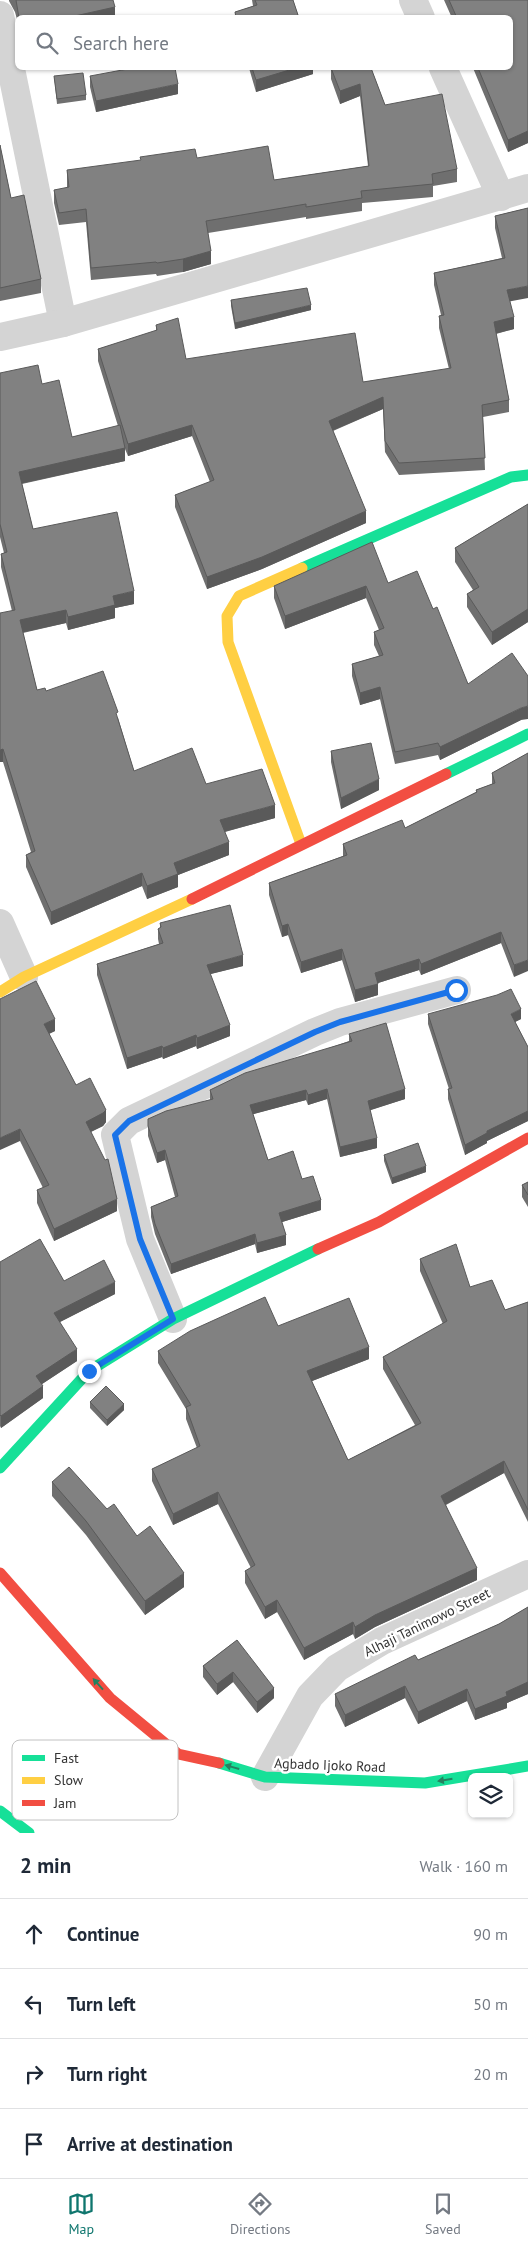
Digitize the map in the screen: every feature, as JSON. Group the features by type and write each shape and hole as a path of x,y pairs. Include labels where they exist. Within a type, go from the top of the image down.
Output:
{"street":[{"path":"413,0 420,15"},
{"path":"0,16 63,323"},
{"path":"444,70 501,197"},
{"path":"0,337 63,323 528,188"},
{"path":"300,844 228,642 227,616 239,596 511,477 528,474"},
{"path":"0,992 24,978 207,892 300,844 528,734"},
{"path":"0,923 24,978"},
{"path":"173,1319 140,1239 115,1135 129,1121 315,1032 340,1022 456,990"},
{"path":"0,1468 89,1371 173,1319 317,1249 379,1222 528,1138"},
{"name":"Agbado Ijoko Road","path":"0,1573 110,1698 161,1740"},
{"name":"Alhaji Tanimowo Street","path":"265,1777 310,1696 337,1668 382,1641 528,1574"},
{"name":"Agbado Ijoko Road","path":"178,1754 232,1766 265,1777 424,1784 528,1766"},
{"path":"0,1810 12,1820"},
{"path":"12,1820 28,1833"}],"building":[{"path":"16,0 113,0 115,7 79,15 18,15"},
{"path":"255,0 293,0 298,15 236,15 235,12 257,5"},
{"path":"449,0 528,0 528,131 508,140 479,70 513,70 513,15 456,15"},
{"path":"122,70 175,70 178,84 96,101 90,76"},
{"path":"253,70 289,70 256,80"},
{"path":"332,70 372,70 385,105 442,94 457,169 432,174 433,184 361,191 362,198 306,207 306,204 206,221 211,251 183,259 157,263 91,268 86,209 59,213 54,190 69,187 67,170 141,160 140,157 195,149 197,158 268,146 274,180 369,166 360,84 340,91"},
{"path":"83,73 86,95 57,99 54,76"},
{"path":"0,145 11,198 24,195 41,279 0,288"},
{"path":"528,208 528,286 507,290 514,317 494,322 509,400 482,405 485,458 399,463 385,441 383,397 329,421 366,511 262,557 207,577 175,495 214,480 192,425 128,444 98,349 157,330 156,325 178,318 186,359 355,333 363,382 451,368 439,316 444,315 434,273 505,258 495,216"},
{"path":"307,288 311,305 235,323 231,300"},
{"path":"38,365 42,384 59,380 72,437 120,425 125,448 19,472 33,529 117,512 134,591 113,596 115,605 68,617 66,610 20,620 37,690 45,688 46,691 103,671 118,712 116,713 134,771 192,748 206,784 262,769 275,805 220,820 229,842 174,863 178,874 147,886 142,873 51,912 26,855 35,851 3,749 0,750 0,613 15,610 1,554 7,552 0,524 0,373"},
{"path":"528,504 528,609 492,632 467,594 479,587 455,548"},
{"path":"372,542 388,583 417,571 433,609 437,607 468,684 512,653 528,676 528,706 440,747 438,743 395,752 380,687 360,693 352,664 383,655 374,632 384,628 366,586 285,616 274,586"},
{"path":"371,743 379,779 341,798 331,751"},
{"path":"528,753 528,960 514,965 501,932 421,964 419,959 375,973 378,984 355,990 342,949 301,962 288,924 282,926 269,883 347,855 343,844 402,820 405,828 477,792 476,790 495,783 492,773"},
{"path":"230,905 243,955 207,965 230,1025 197,1038 196,1035 163,1048 162,1046 127,1058 97,964 163,943 158,929 161,927 160,923"},
{"path":"36,981 55,1019 44,1024 76,1085 90,1078 106,1110 86,1122 105,1160 108,1159 117,1199 54,1229 37,1190 49,1185 20,1129 0,1138 0,999"},
{"path":"511,989 521,1009 511,1014 528,1047 528,1111 487,1131 487,1133 465,1145 448,1089 452,1088 428,1014 497,995"},
{"path":"386,1023 405,1089 368,1101 377,1138 340,1147 327,1089 308,1095 306,1090 250,1105 268,1160 293,1151 302,1179 313,1176 321,1200 279,1213 286,1235 257,1243 255,1234 171,1264 155,1224 151,1207 178,1196 165,1150 157,1153 148,1126 148,1119 166,1111 213,1099 210,1090 245,1073 352,1041 349,1034"},
{"path":"418,1143 426,1166 392,1178 384,1155"},
{"path":"528,1182 528,1195 522,1185"},
{"path":"40,1239 64,1281 104,1260 115,1282 54,1313 77,1349 36,1376 43,1386 1,1416 0,1262"},
{"path":"456,1244 470,1287 492,1280 505,1310 528,1302 528,1510 504,1461 441,1496 477,1568 375,1615 355,1627 353,1622 304,1648 277,1600 265,1607 245,1571 255,1565 218,1492 173,1514 152,1469 200,1446 186,1407 191,1405 158,1351 190,1331 265,1297 278,1326 349,1298 369,1347 307,1371 348,1460 421,1423 383,1357 447,1321 420,1259"},
{"path":"106,1386 124,1404 107,1420 90,1402"},
{"path":"69,1467 107,1509 114,1504 137,1536 150,1526 184,1573 145,1601 86,1521 52,1482"},
{"path":"528,1607 528,1682 506,1692 507,1696 475,1709 467,1689 418,1712 405,1686 345,1715 335,1694 415,1655 418,1660 499,1624"},
{"path":"237,1640 274,1688 257,1702 233,1672 217,1684 203,1666"}],"traffic: fast":[{"path":"302,568 511,477 528,475"},
{"path":"446,774 528,734"},
{"path":"0,1468 89,1371 173,1319 318,1249"},
{"path":"219,1763 265,1777 425,1783 528,1766"},
{"path":"0,1811 29,1833"}],"traffic: slow":[{"path":"301,844 228,642 227,616 239,596 302,568"},
{"path":"0,992 24,977 192,899"}],"traffic: jam":[{"path":"192,899 446,774"},
{"path":"318,1249 379,1222 528,1138"},
{"path":"0,1573 110,1698 161,1740"},
{"path":"178,1754 219,1763"}],"route":[{"path":"89,1371 173,1319 140,1239 115,1135 129,1121 315,1032 340,1022 456,990"}]}
